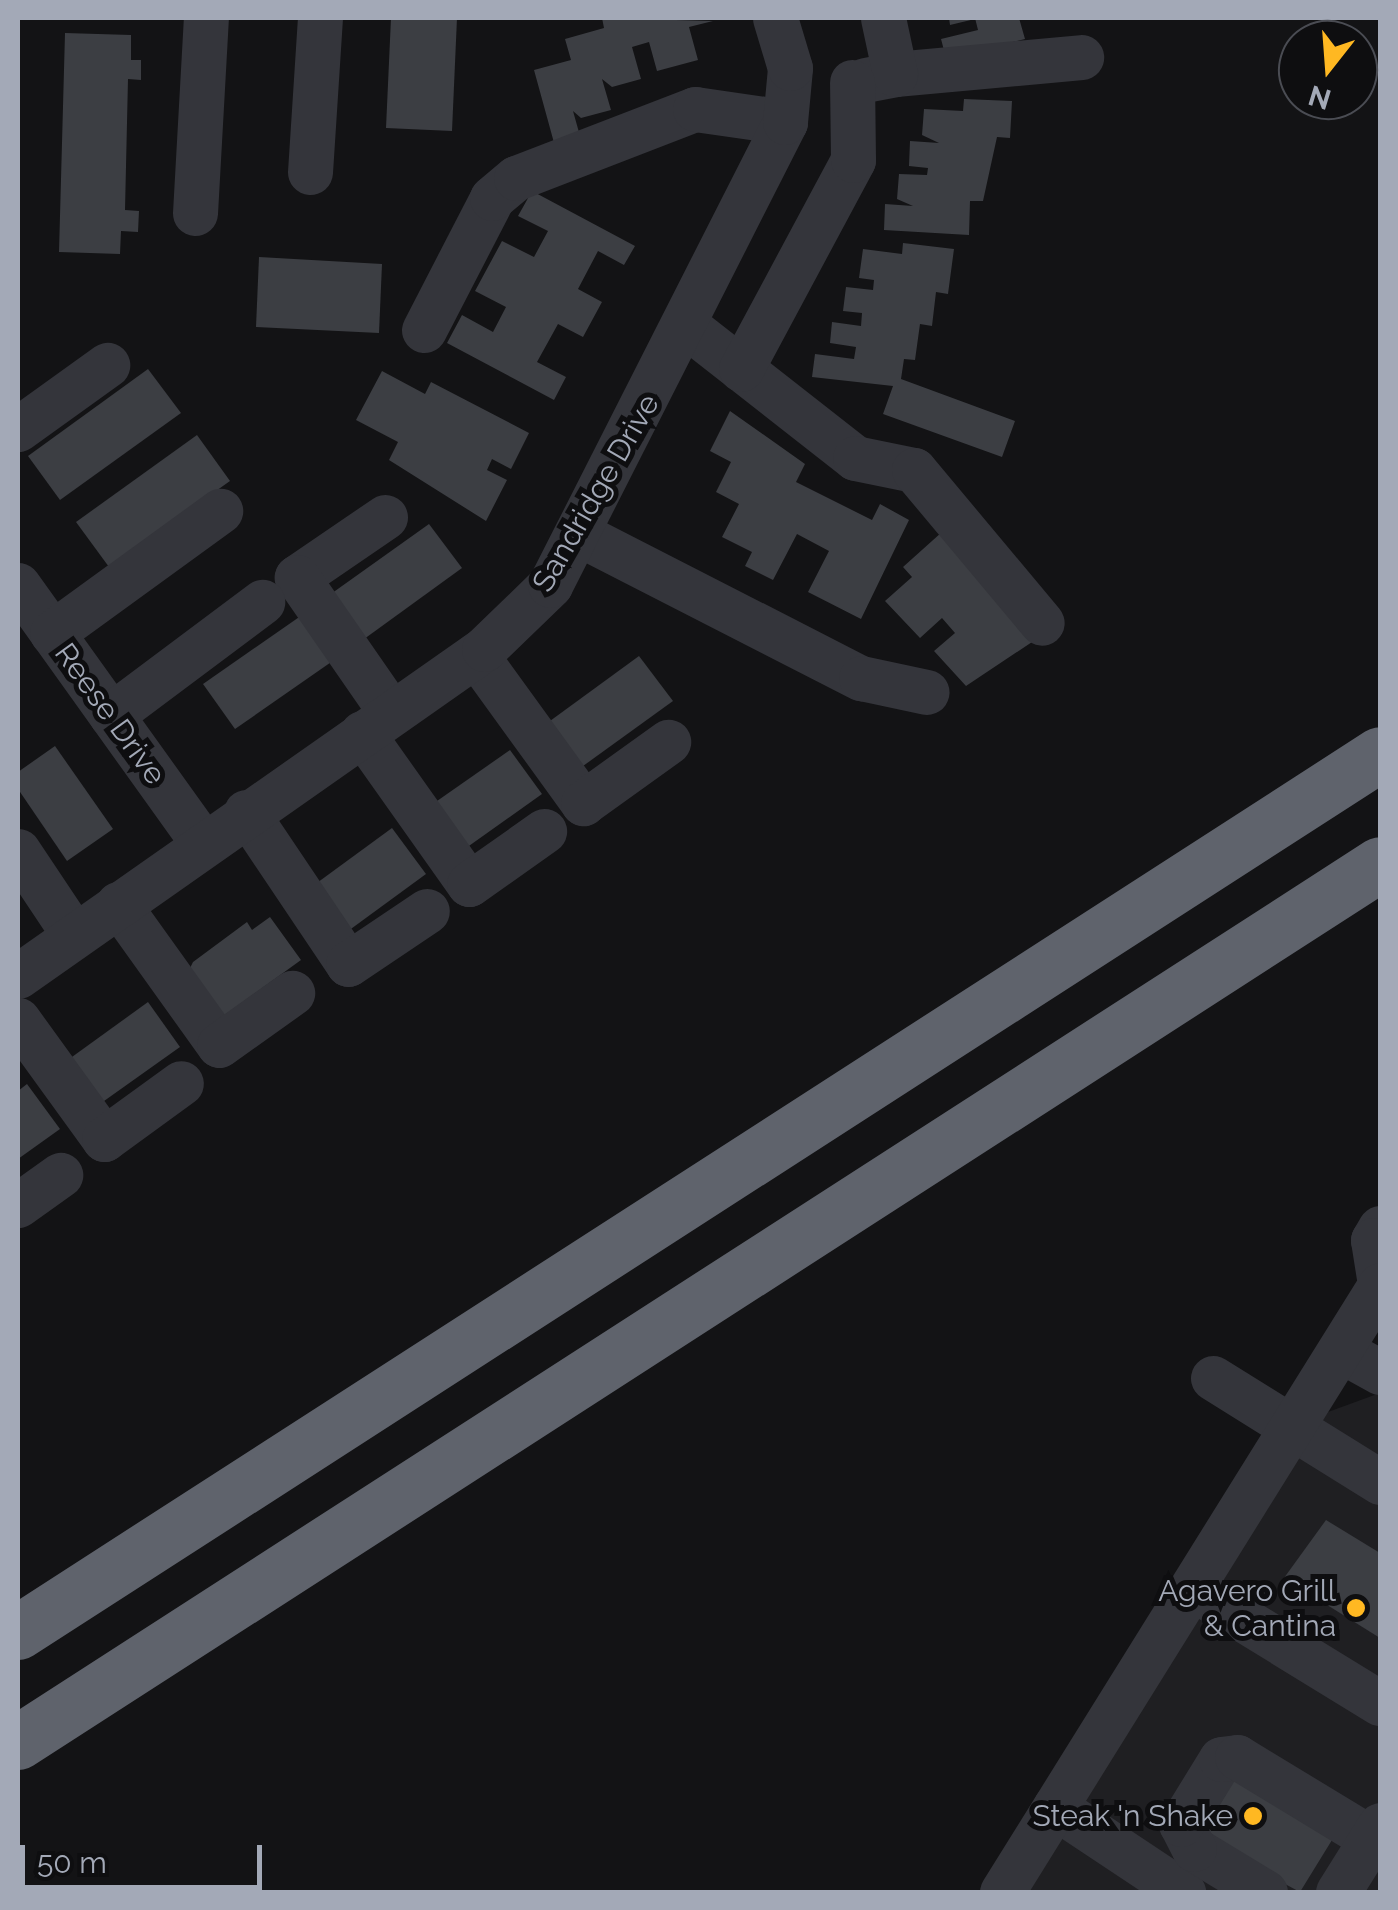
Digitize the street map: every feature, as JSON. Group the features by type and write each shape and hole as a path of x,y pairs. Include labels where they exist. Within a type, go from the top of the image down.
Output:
{"highway":[{"path":"18,1632 1380,754"},
{"path":"18,1742 1380,864"}],"street":[{"path":"195,213 206,18"},
{"path":"310,172 320,18"},
{"path":"775,18 788,108"},
{"path":"741,369 854,160 884,18"},
{"path":"424,330 492,198 516,178 695,109 788,108 873,78 1081,58"},
{"name":"Sandridge Drive","path":"18,976 202,842 476,655 550,585 688,328 766,168 788,108"},
{"path":"766,168 831,203"},
{"path":"688,328 856,458 914,470 1042,622"},
{"path":"18,429 107,365"},
{"path":"52,633 220,512"},
{"path":"385,517 297,577 469,884 544,832"},
{"path":"579,534 861,678 927,692"},
{"name":"Reese Drive","path":"18,585 202,842"},
{"path":"111,715 262,602"},
{"path":"476,655 583,803 668,742"},
{"path":"246,812 348,964 427,911"},
{"path":"18,851 74,936"},
{"path":"118,904 218,1045 292,993"},
{"path":"18,1020 104,1140 181,1083"},
{"path":"18,1205 60,1175"},
{"path":"1002,1892 1380,1285 1373,1240 1380,1228"},
{"path":"1340,1350 1380,1372"},
{"path":"1213,1378 1380,1482"},
{"path":"1192,1588 1380,1703"},
{"path":"1264,1892 1194,1849 1180,1824 1221,1759 1237,1756 1376,1832 1338,1892"},
{"path":"1056,1807 1183,1892"}],"shaded area":[{"path":"1380,1393 1380,1892 1021,1892 1328,1412"}],"building":[{"path":"391,18 457,18 452,131 386,128"},
{"path":"602,18 713,21 689,27 698,60 657,71 649,42 632,47 641,79 612,87 602,79 611,110 581,118 573,111 582,143 556,150 534,70 571,60 565,39 604,28"},
{"path":"949,18 975,18 975,19 950,25"},
{"path":"975,18 1019,18 1025,39 946,58 941,39 978,30"},
{"path":"65,33 131,35 131,60 141,60 141,80 128,79 125,210 139,211 138,232 121,231 120,254 59,252"},
{"path":"964,99 1012,101 1010,138 997,137 983,201 970,201 969,235 884,230 885,204 913,206 897,199 899,174 927,175 928,168 909,166 910,141 939,143 922,135 924,109 963,111"},
{"path":"532,191 635,246 624,265 598,251 578,289 602,302 583,337 558,324 537,362 566,377 554,400 447,343 462,315 493,332 506,307 475,291 502,241 534,257 548,231 518,216"},
{"path":"903,243 954,249 948,294 936,292 932,326 920,324 915,360 904,359 901,379 1015,421 1002,457 883,414 893,386 812,377 815,354 854,359 856,347 830,343 832,322 861,326 862,313 843,311 846,287 873,290 874,280 859,278 863,249 902,254"},
{"path":"259,257 382,264 379,333 256,327"},
{"path":"148,369 181,413 60,500 28,456"},
{"path":"382,371 425,394 431,382 529,433 511,469 492,459 487,470 507,480 486,521 389,460 398,442 356,420"},
{"path":"730,411 805,464 796,482 872,520 880,504 909,520 861,619 808,592 829,551 797,534 773,580 745,566 752,552 722,537 739,504 716,492 731,462 710,451"},
{"path":"197,435 230,481 109,567 76,522"},
{"path":"429,524 462,568 360,642 328,596"},
{"path":"942,532 1038,638 966,686 934,651 955,633 942,618 920,638 885,601 912,577 903,567"},
{"path":"305,613 337,658 235,729 203,684"},
{"path":"639,656 673,701 572,774 539,729"},
{"path":"55,746 113,829 67,861 18,789 18,772"},
{"path":"510,750 542,794 459,853 427,808"},
{"path":"392,828 426,874 344,934 310,888"},
{"path":"270,917 301,960 218,1020 186,976 193,962 247,922 252,930"},
{"path":"148,1002 180,1047 97,1106 65,1062"},
{"path":"27,1084 60,1129 18,1159 18,1091"},
{"name":"Agavero Grill & Cantina","path":"1326,1520 1380,1553 1380,1638 1284,1578"},
{"name":"Steak 'n Shake","path":"1220,1772 1332,1840 1300,1892 1199,1838 1226,1794 1212,1785"}],"place":[{"name":"Agavero Grill & Cantina","path":"1356,1608"},
{"name":"Steak 'n Shake","path":"1253,1816"}]}
